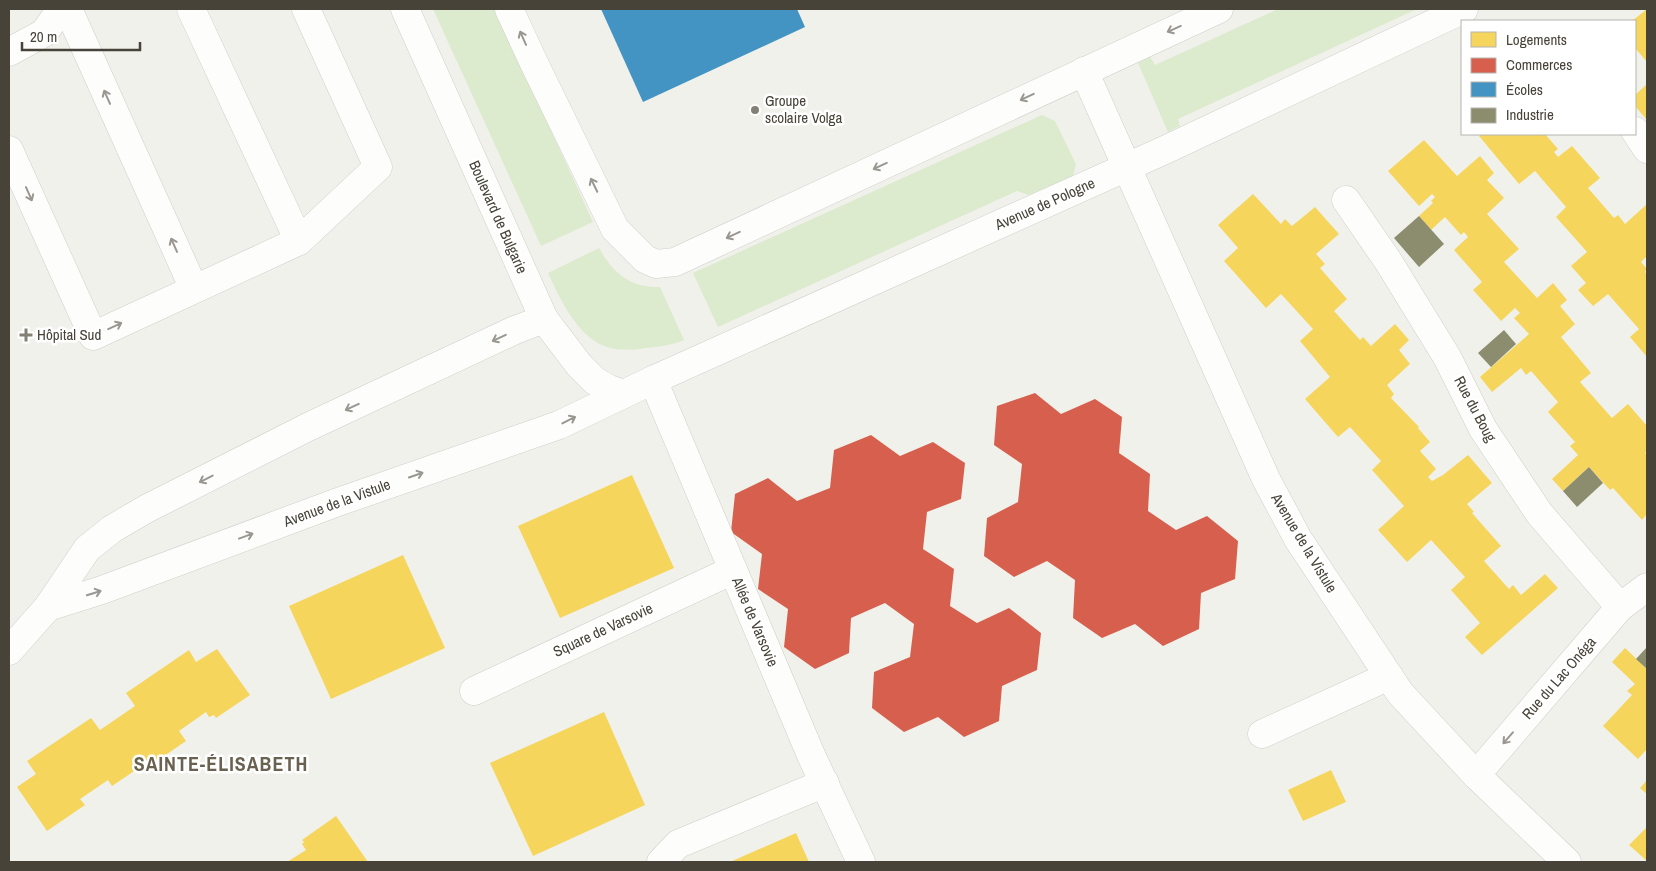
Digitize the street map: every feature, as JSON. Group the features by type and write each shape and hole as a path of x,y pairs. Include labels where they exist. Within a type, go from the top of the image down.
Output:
{"street":[{"path":"9,52 44,33 61,9"},
{"path":"68,9 194,290"},
{"path":"191,9 299,240"},
{"path":"9,150 93,336 194,290 299,240 378,167 306,9"},
{"path":"509,9 614,229 645,260 656,264 675,262 1219,9"},
{"name":"Avenue de Pologne","path":"623,394 1127,167 1464,9"},
{"name":"Boulevard de Bulgarie","path":"407,10 521,271 544,318 579,365 595,380 609,389 623,394"},
{"name":"Avenue de la Vistule","path":"1084,71 1266,479 1298,539 1400,693 1476,775 1567,862"},
{"path":"1636,132 1647,149"},
{"name":"Rue du Boug","path":"1346,200 1388,261 1447,357 1483,429 1539,513 1620,607"},
{"path":"9,651 48,607 87,549 112,529 308,427 544,318"},
{"name":"Allée de Varsovie","path":"653,380 811,755 861,862"},
{"name":"Avenue de la Vistule","path":"48,607 102,590 338,502 560,425 623,394"},
{"name":"Square de Varsovie","path":"474,691 732,570"},
{"name":"Rue du Lac Onéga","path":"1476,775 1620,607 1647,587"},
{"path":"1262,734 1388,676"},
{"path":"661,862 678,844 825,783"}],"green space":[{"path":"433,9 495,9 593,222 541,246"},
{"path":"1278,9 1417,9 1178,119 1180,126 1168,132 1138,63 1150,57 1155,65"},
{"path":"1042,115 1055,121 1076,164 1073,176 1029,195 1017,191 718,327 693,273"},
{"path":"599,248 610,265 631,282 649,287 660,287 684,340 656,347 632,350 607,347 587,335 564,305 548,273"}],"building: Logements":[{"path":"1647,9 1647,62 1636,49 1636,20 1633,20"},
{"path":"1647,84 1647,120 1636,107 1636,94"},
{"path":"1546,135 1558,149 1554,152 1558,157 1572,146 1600,178 1588,188 1614,218 1618,215 1625,224 1647,204 1647,256 1641,262 1647,269 1645,272 1647,275 1647,357 1630,337 1639,329 1608,294 1593,306 1578,290 1586,283 1571,266 1587,252 1556,217 1566,207 1535,171 1519,184 1479,136"},
{"path":"1424,140 1457,176 1480,156 1494,173 1487,180 1504,198 1487,214 1519,249 1504,262 1537,298 1553,283 1567,300 1560,306 1575,324 1561,337 1591,373 1580,382 1612,418 1628,404 1647,426 1647,451 1645,453 1647,456 1647,514 1642,520 1613,488 1610,490 1589,467 1563,491 1552,479 1578,455 1570,446 1575,442 1548,412 1558,402 1531,371 1526,375 1521,368 1492,392 1480,377 1529,334 1514,318 1520,313 1515,308 1501,321 1473,290 1482,282 1454,250 1468,237 1464,232 1461,235 1445,217 1431,230 1419,216 1433,203 1431,201 1435,197 1432,194 1419,206 1388,171"},
{"path":"1253,194 1281,224 1285,219 1292,226 1315,207 1339,234 1316,254 1325,264 1320,268 1347,299 1334,311 1360,340 1363,337 1371,346 1395,324 1409,340 1399,350 1410,364 1387,385 1394,394 1391,398 1419,427 1430,442 1420,451 1436,469 1428,477 1432,481 1443,475 1468,455 1492,483 1467,504 1474,512 1472,513 1501,546 1484,561 1509,589 1513,585 1521,595 1545,574 1558,588 1482,655 1465,637 1480,623 1451,590 1465,577 1431,540 1407,562 1378,530 1404,506 1372,470 1381,461 1350,427 1338,437 1305,399 1330,377 1300,341 1313,329 1281,294 1266,308 1224,261 1238,248 1218,225"},
{"path":"632,475 674,568 560,618 518,526"},
{"path":"403,555 445,648 331,699 289,606"},
{"path":"1625,648 1647,669 1647,749 1638,759 1603,726 1632,695 1627,691 1635,684 1612,662"},
{"path":"217,649 250,695 216,718 214,715 209,717 206,712 179,731 186,741 151,765 149,761 112,786 108,780 80,799 85,805 47,831 17,787 36,774 27,761 91,718 100,730 135,706 126,693 189,650 196,662"},
{"path":"604,712 645,805 533,856 490,763"},
{"path":"1331,770 1346,802 1303,821 1288,790"},
{"path":"1647,780 1647,794 1640,788"},
{"path":"336,816 368,862 287,862 306,850 302,840"},
{"path":"1647,827 1647,861 1629,845"},
{"path":"796,833 809,862 730,862 748,854"}],"building: Commerces":[{"path":"1035,393 1061,414 1095,399 1122,417 1119,453 1150,474 1148,511 1176,530 1207,516 1238,541 1235,579 1201,593 1199,629 1163,646 1135,624 1102,638 1073,618 1075,580 1047,561 1014,577 984,556 987,518 1018,502 1022,464 994,445 997,406"},
{"path":"871,435 900,456 933,442 965,463 961,499 927,512 923,549 954,569 950,606 977,623 1009,608 1041,633 1037,670 1002,686 999,721 964,737 938,717 904,732 872,708 874,672 910,657 914,624 885,603 851,618 849,653 815,669 784,647 788,609 758,589 762,554 731,532 735,494 768,478 797,501 830,488 834,450"}],"building: Écoles":[{"path":"601,9 797,9 805,27 643,102"}],"building: Industrie":[{"path":"1419,216 1444,244 1419,267 1394,238"},
{"path":"1504,330 1516,344 1491,367 1478,353"},
{"path":"1589,467 1603,483 1577,507 1563,491"},
{"path":"1647,647 1647,669 1636,659"}],"place":[{"name":"Groupe scolaire Volga","path":"755,110"},
{"name":"Hôpital Sud","path":"26,335"}],"district":[{"name":"SAINTE-ÉLISABETH","path":"221,764"}]}
